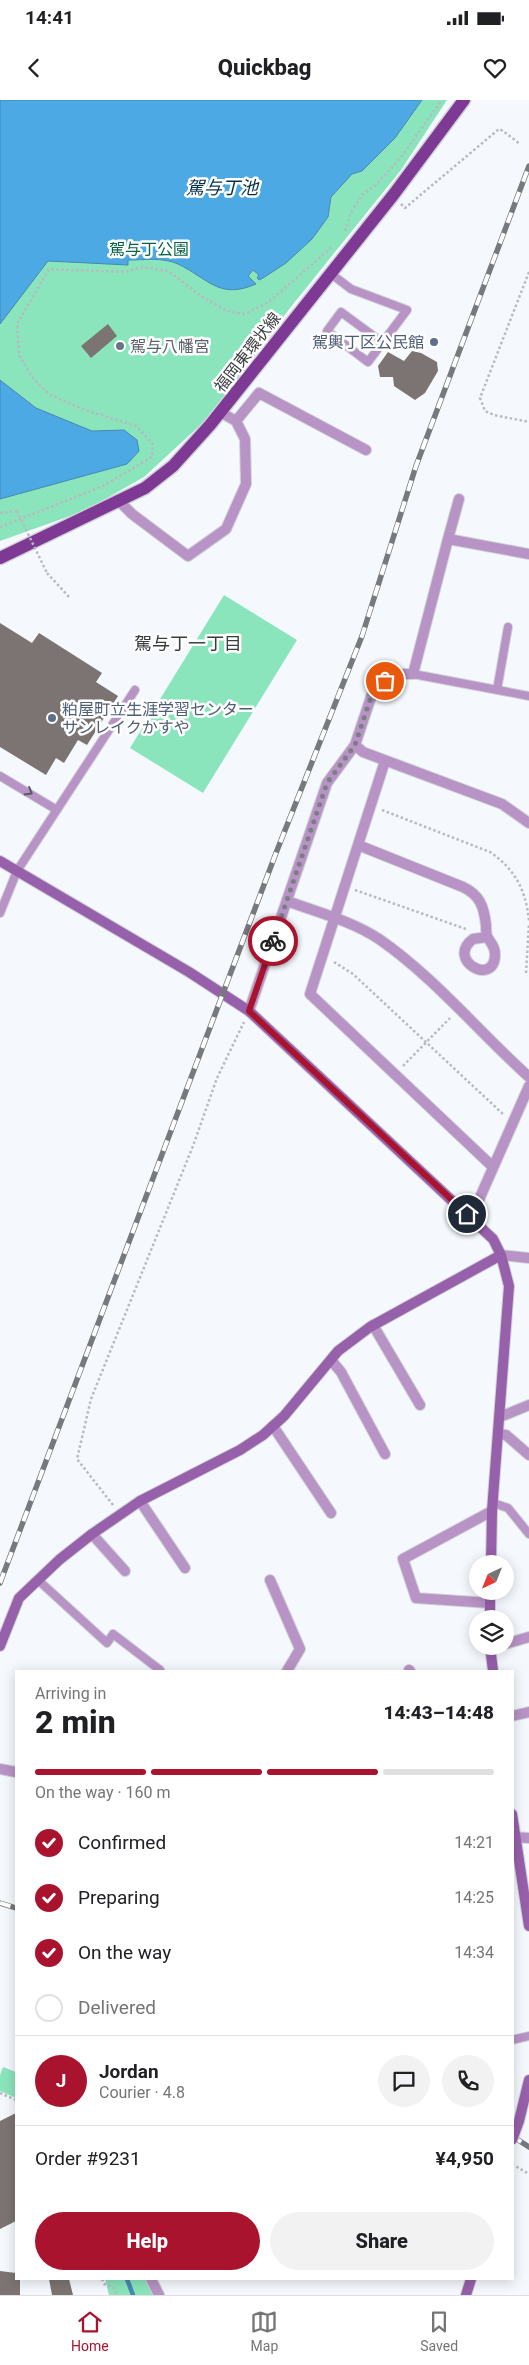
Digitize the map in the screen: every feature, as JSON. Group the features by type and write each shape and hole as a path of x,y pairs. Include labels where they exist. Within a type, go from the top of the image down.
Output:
{"main road":[{"name":"福岡東環状線","path":"0,558 145,488 173,466 220,412 392,197 464,100"}],"street":[{"path":"236,421 259,393 366,450"},
{"path":"118,500 132,514 188,556 226,529 246,484 245,439 236,421 220,412"},
{"path":"249,1011 327,783 355,745 374,688 397,674 413,674 459,499"},
{"path":"448,539 529,554"},
{"path":"355,745 363,752 385,761 502,804 529,823"},
{"path":"385,761 310,994 493,1167"},
{"path":"358,846 471,891 481,902 484,910 487,937"},
{"path":"0,861 189,972 249,1011 493,1240 501,1255 509,1286 491,1555"},
{"path":"287,901 334,918 377,938 399,955 529,1076"},
{"path":"467,1214 478,1202 529,1086"},
{"path":"0,1646 19,1598 38,1580 92,1534 120,1514 140,1501 240,1450 273,1426 284,1416 338,1351 373,1325 501,1255 529,1258"},
{"path":"373,1325 420,1405"},
{"path":"331,1360 341,1372 384,1454"},
{"path":"500,1417 529,1405"},
{"path":"273,1426 331,1513"},
{"path":"498,1434 506,1435 529,1455"},
{"path":"140,1501 185,1568"},
{"path":"490,1610 490,1603 416,1598 402,1559 493,1507"},
{"path":"92,1534 125,1571"},
{"path":"270,1580 300,1649 288,1670"},
{"path":"514,1641 529,1637"},
{"path":"492,1655 493,1670"},
{"path":"514,1716 529,1712"},
{"path":"0,1769 15,1772"},
{"path":"529,1838 514,1837 529,1926"},
{"path":"514,2136 523,2117 529,2080"},
{"path":"152,2280 159,2295"},
{"path":"466,2295 471,2280"}],"lane":[{"path":"330,273 350,289 407,310 383,344 368,362 327,331 341,312 383,344"},
{"path":"497,690 508,627"},
{"path":"413,674 529,696"},
{"path":"0,913 17,871 136,690"},
{"path":"0,776 57,810"},
{"path":"493,1507 508,1508 529,1534"},
{"path":"38,1580 106,1643 113,1634 160,1670"},
{"path":"514,2040 529,2036"}],"path":[{"path":"342,235 346,229 351,212 363,194 376,185 402,157 442,100"},
{"path":"392,197 406,208 499,130 520,144"},
{"path":"0,527 103,486 152,457 154,444 136,426 107,415 82,409 49,394 32,377 19,355 17,324 49,269 125,272 142,267 168,271 201,296 227,312 245,314 269,302 337,241"},
{"path":"529,272 480,398 485,410 494,415 529,422"},
{"path":"0,513 17,511 47,573 70,598"},
{"path":"371,806 490,852 510,868 525,895 529,922 526,973"},
{"path":"345,886 487,937"},
{"path":"525,895 529,893"},
{"path":"322,956 353,974 512,1123"},
{"path":"395,1074 458,1010"},
{"path":"120,1514 77,1459 91,1399 193,1146 216,1078 249,1011"},
{"path":"0,2093 15,2100"},
{"path":"514,2165 529,2174"},
{"path":"102,2280 104,2284 113,2287 117,2295"}],"green space":[{"name":"駕与丁公園","path":"0,100 447,100 401,170 290,308 208,418 144,477 84,511 0,541"},
{"path":"224,595 297,640 203,793 130,748"},
{"path":"3,2067 15,2072 15,2098 0,2091 0,2075"},
{"path":"105,2280 146,2280 154,2295 109,2295"}],"water":[{"name":"駕与丁池","path":"0,100 422,100 395,138 362,171 352,174 331,197 328,217 312,239 286,263 263,278 259,280 257,278 259,275 253,270 248,276 256,284 233,290 223,289 178,264 160,260 128,260 128,265 48,261 0,324"},
{"path":"0,380 36,408 92,431 124,430 137,440 139,451 127,464 0,499"}],"building":[{"path":"108,324 117,336 91,358 81,346"},
{"name":"駕輿丁区公民館","path":"412,351 421,353 437,362 438,371 425,393 415,400 394,386 393,377 380,377 378,366 388,352 404,361"},
{"name":"粕屋町立生涯学習センター サンレイクかすや","path":"0,623 32,643 39,633 102,673 96,682 118,696 87,745 78,740 64,763 56,758 46,775 0,747"},
{"path":"15,2114 15,2222 0,2229 0,2121"},
{"path":"0,2271 15,2273 15,2280 20,2280 20,2295 0,2295"},
{"path":"49,2280 69,2280 73,2295 52,2295"}],"waterway":[{"path":"127,2280 133,2295"}],"railway":[{"path":"0,1583 276,853 362,636 416,466 529,166"},
{"path":"0,1903 15,1908"},
{"path":"514,2137 529,2147"}],"way so far":[{"path":"273,941 327,783 355,745 374,688 385,681"}],"place":[{"name":"駕輿丁区公民館","path":"434,342"},
{"name":"駕与八幡宮","path":"120,346"},
{"name":"粕屋町立生涯学習センター サンレイクかすや","path":"52,718"}],"district":[{"name":"駕与丁一丁目","path":"188,644"}],"route":[{"path":"273,941 249,1011 467,1214"}]}
